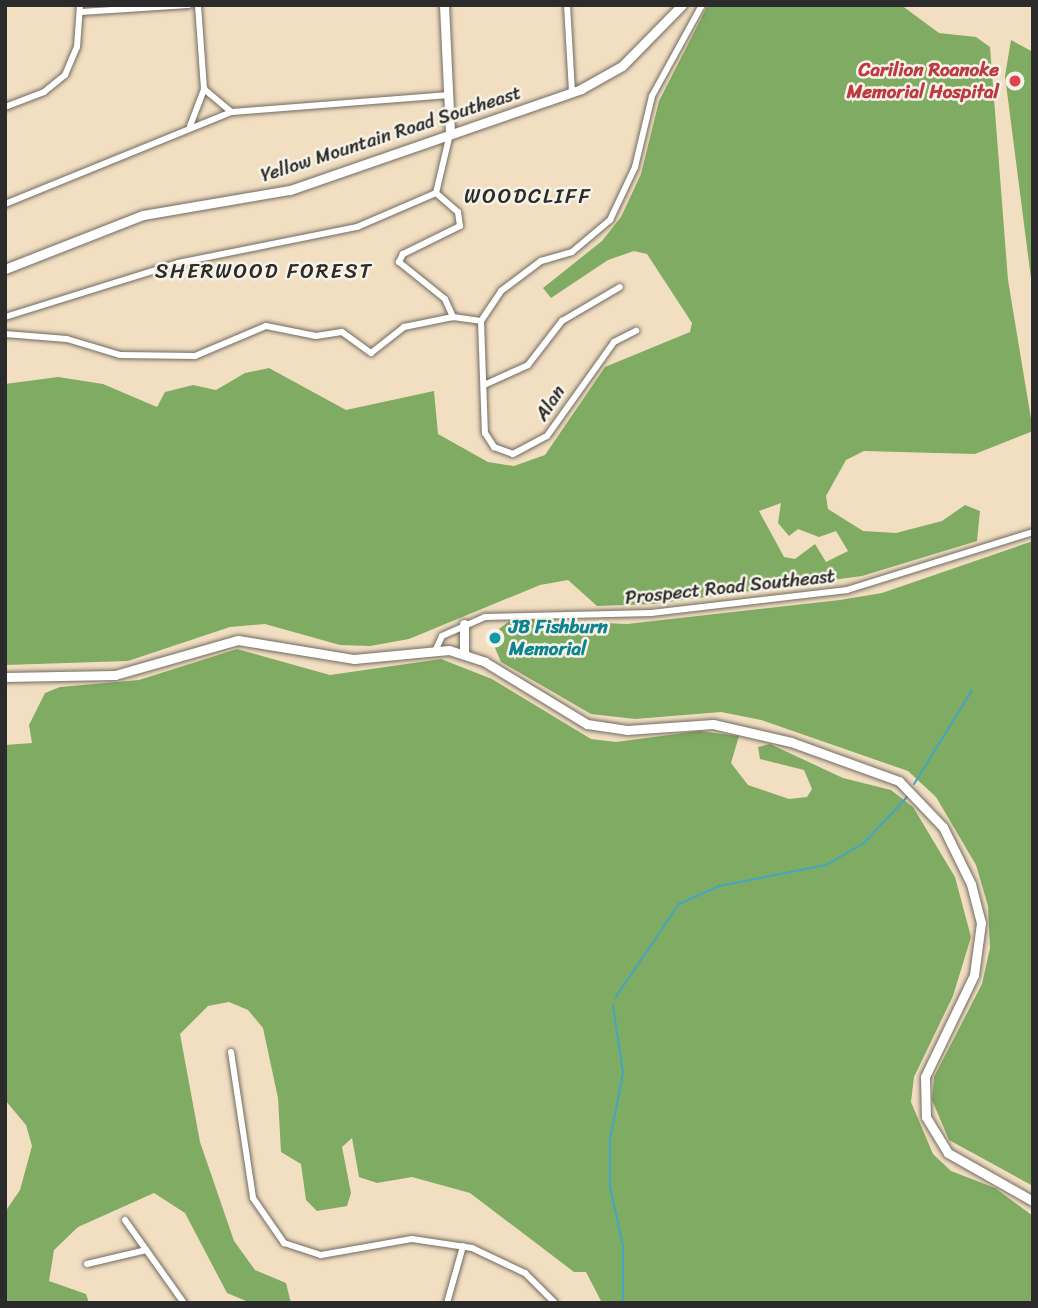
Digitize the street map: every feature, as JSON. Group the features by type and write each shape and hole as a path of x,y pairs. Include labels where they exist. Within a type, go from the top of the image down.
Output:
{"street":[{"path":"5,107 44,92 65,75 77,47 80,9 189,5"},
{"path":"190,126 204,89 198,5"},
{"path":"436,193 450,134 444,5"},
{"path":"567,5 572,92"},
{"name":"Yellow Mountain Road Southeast","path":"5,270 143,215 277,194 572,92 622,66 682,5"},
{"path":"620,286 562,321 528,365 484,385 481,321 501,291 541,261 572,252 610,220 635,167 652,96 702,5"},
{"path":"204,89 232,112"},
{"path":"5,204 190,126 232,112 449,95"},
{"path":"436,193 458,212 460,226 403,254 399,262 445,299 453,317"},
{"path":"5,317 178,263 357,226 436,193"},
{"path":"5,334 67,339 103,350 202,355 258,326 316,336 342,332 371,353 404,327 453,317 481,321"},
{"name":"Alan","path":"484,385 488,442 513,454 536,446 614,342 636,331"},
{"name":"Prospect Road Southeast","path":"436,649 442,636 464,624 501,613 652,613 847,590 1033,532"},
{"path":"464,624 464,653"},
{"path":"5,677 115,675 238,640 354,659 436,649 464,653 587,724 627,730 697,722 743,730 889,776 919,796 971,884 981,936 969,990 925,1077 926,1116 956,1159 1033,1201"},
{"path":"231,1052 253,1198 284,1243 321,1255 412,1239 463,1246 519,1269 555,1303"},
{"path":"125,1220 184,1303"},
{"path":"447,1303 463,1246"},
{"path":"87,1264 146,1250"}],"green space":[{"path":"708,5 901,5 939,33 976,37 990,47 1008,280 1033,431 975,454 864,451 846,460 826,496 828,509 863,531 896,533 942,521 965,505 980,511 977,541 862,576 653,604 597,606 568,580 540,585 409,639 370,646 340,645 265,624 230,627 128,661 5,665 5,384 58,377 103,384 157,407 165,392 193,385 216,390 245,373 269,368 346,410 434,391 438,434 488,462 514,466 545,455 605,367 690,332 692,323 647,254 634,251 608,260 551,298 543,288 602,241 621,217 641,174 659,101","holes":["781,503 778,523 789,536 798,529 819,537 836,531 848,551 826,562 815,544 795,559 784,557 759,511"]},
{"path":"1011,40 1033,52 1033,294 1005,76"},
{"path":"1033,541 1033,1186 949,1140 932,1100 934,1077 982,984 990,948 988,906 976,865 936,797 908,771 761,720 721,712 635,719 591,714 501,662 490,636 512,619 627,624 882,593"},
{"path":"237,649 330,675 441,659 492,679 591,739 616,742 699,731 739,736 731,763 748,785 789,799 807,797 812,789 804,770 760,759 758,747 770,744 843,778 891,790 913,807 955,877 971,937 953,996 914,1077 911,1102 933,1154 951,1171 995,1188 1033,1216 1033,1303 602,1303 586,1272 574,1272 470,1193 412,1177 377,1183 359,1177 352,1138 342,1147 351,1193 347,1206 317,1211 306,1200 301,1164 281,1152 278,1098 263,1028 248,1010 229,1002 208,1006 180,1034 200,1142 234,1241 255,1270 286,1283 291,1303 251,1303 227,1293 185,1213 154,1193 78,1227 54,1250 49,1281 86,1294 89,1303 5,1303 5,1212 20,1190 32,1146 26,1125 5,1100 5,745 32,743 29,725 45,693 60,687 139,680"}],"waterway":[{"path":"914,784 972,690"},
{"path":"615,998 679,904 719,886 826,865 864,843 907,797"},
{"path":"613,1006 623,1073 610,1139 610,1187 623,1246 623,1303"}],"place":[{"name":"Carilion Roanoke Memorial Hospital","path":"1015,81"},
{"name":"JB Fishburn Memorial","path":"495,638"}],"district":[{"name":"WOODCLIFF","path":"528,196"},
{"name":"SHERWOOD FOREST","path":"264,271"}]}
